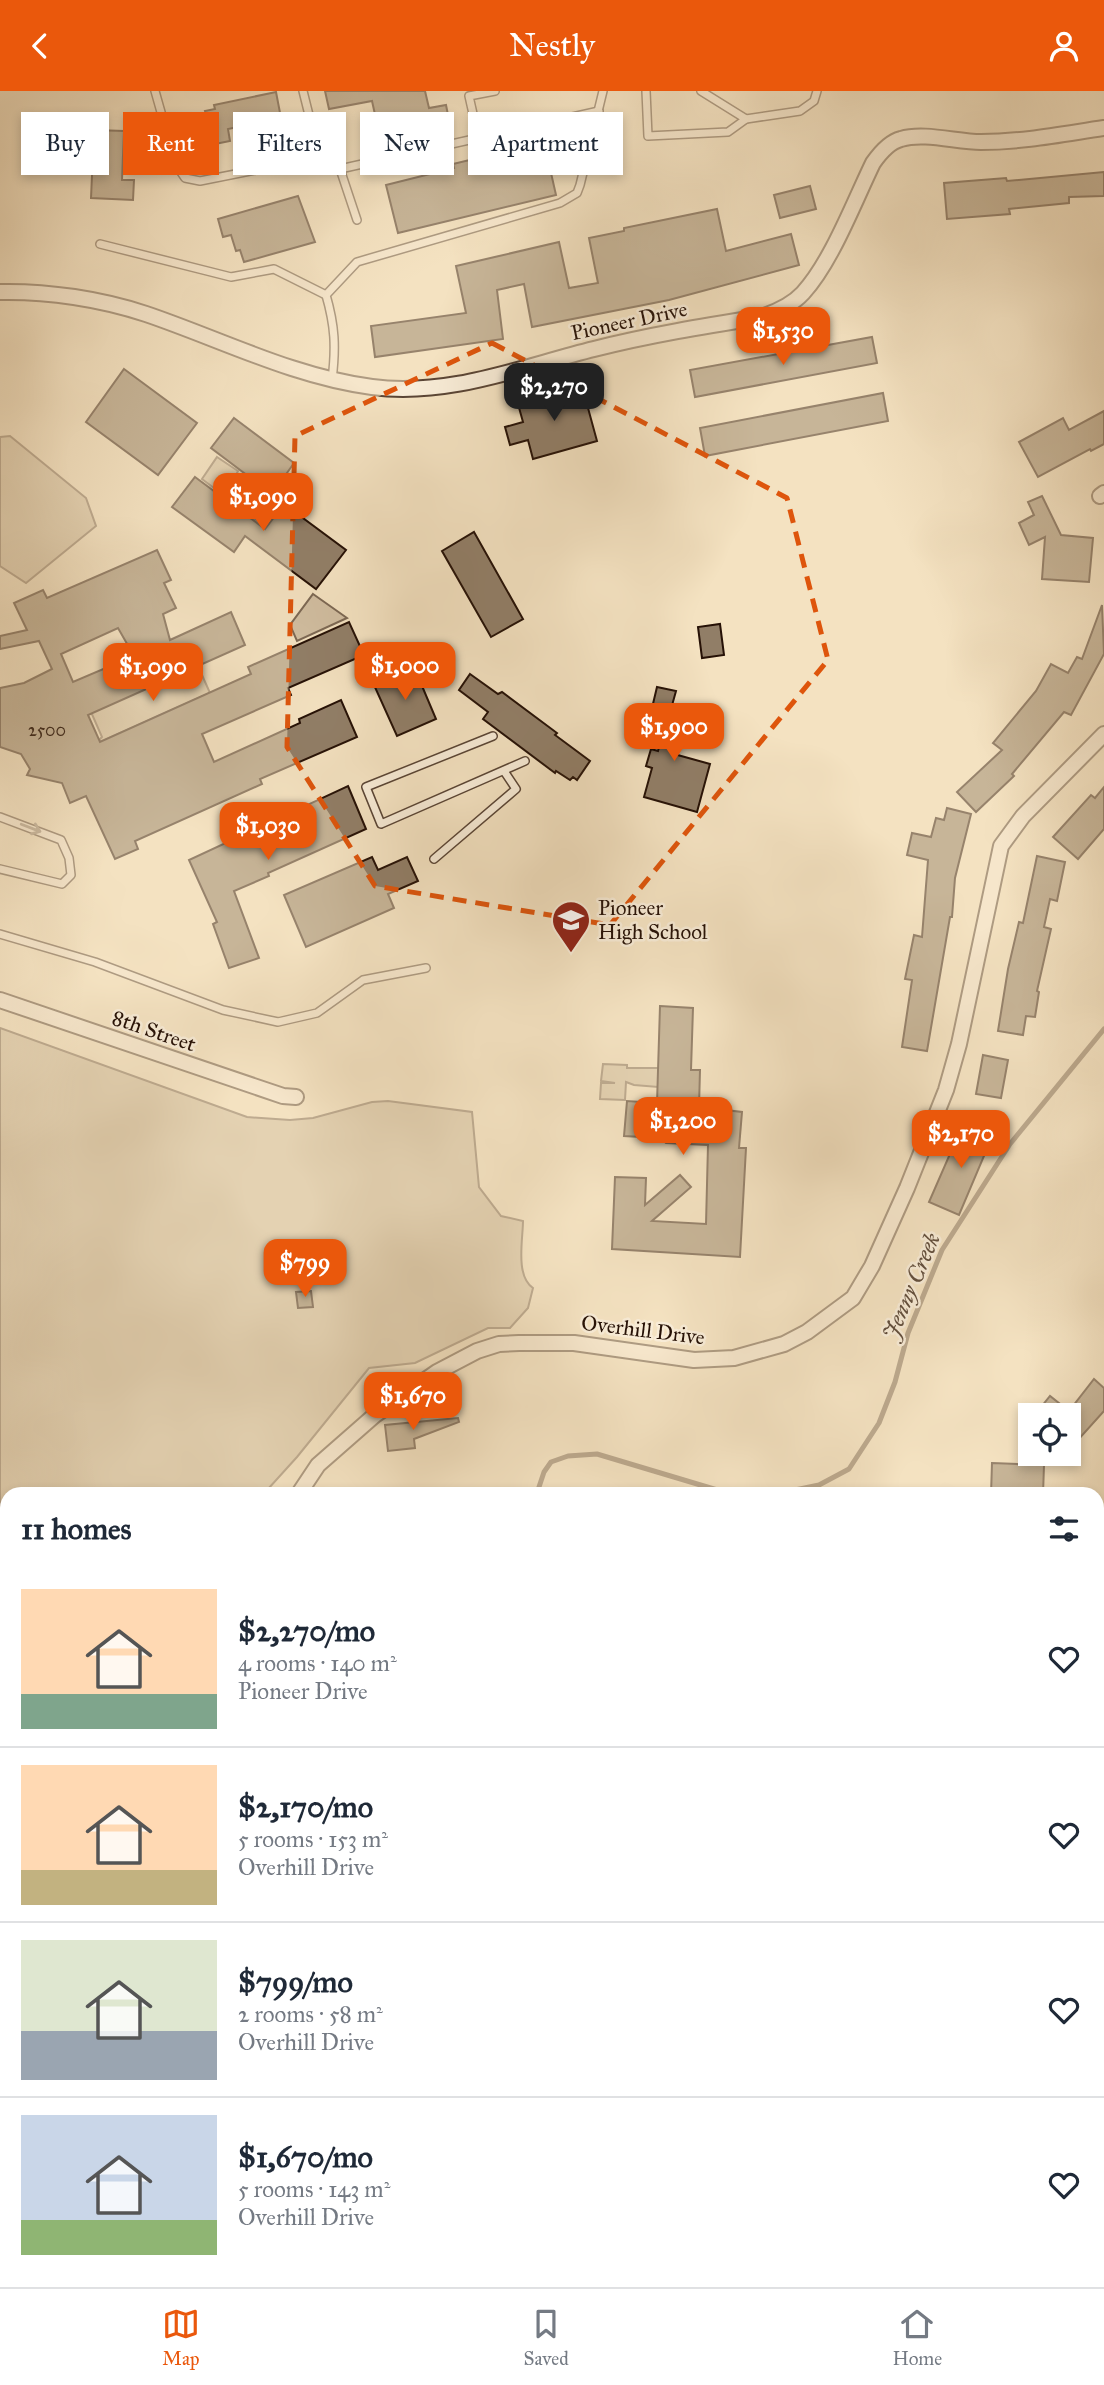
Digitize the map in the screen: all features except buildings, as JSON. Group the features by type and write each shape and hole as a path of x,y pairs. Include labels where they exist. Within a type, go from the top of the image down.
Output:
{"street":[{"name":"Pioneer Drive","path":"0,292 65,297 105,303 143,313 332,380 375,388 454,386 659,334 774,313 803,293 828,255 873,163 880,153 897,140 913,137 978,142 1023,141 1104,128"},
{"name":"Overhill Drive","path":"303,1487 318,1465 374,1415 437,1372 477,1351 499,1344 534,1341 573,1343 694,1360 734,1358 769,1349 796,1338 828,1318 853,1297 887,1235 922,1155 946,1090 959,1044 1001,846 1023,816 1104,734"},
{"name":"8th Street","path":"0,1000 283,1096 296,1097"}],"lane":[{"path":"155,91 176,165 185,178 200,181 233,174"},
{"path":"303,91 308,112"},
{"path":"473,112 469,96 495,91"},
{"path":"326,295 357,262 560,203 577,193 586,167 603,91"},
{"path":"646,91 648,136 728,132 746,119 800,111 814,101 817,91"},
{"path":"701,91 746,119"},
{"path":"594,112 599,111"},
{"path":"346,168 468,139"},
{"path":"343,175 357,220"},
{"path":"100,244 230,278 274,269 326,295 334,324 335,355 332,380"},
{"path":"493,736 366,787 381,824 525,761"},
{"path":"434,859 516,789 504,771"},
{"path":"0,817 61,840 69,858 71,875 62,884 0,869"},
{"path":"0,934 94,961 223,1010 278,1022 317,1013 363,980 426,968"}],"highlighted area":[{"path":"492,343 787,498 828,660 610,925 375,886 287,747 295,436"}],"shaded area":[{"path":"10,436 86,498 96,526 26,583 0,566 0,437"},
{"path":"217,457 238,471 235,477 238,480 243,475 280,502 263,525 202,479"},
{"path":"313,594 347,618 297,641 290,625"},
{"path":"198,666 210,693 100,742 102,737 91,712"},
{"path":"0,1028 247,1117 290,1120 313,1118 372,1102 388,1101 472,1112 479,1187 501,1216 523,1221 522,1266 527,1282 533,1288 528,1308 510,1328 488,1328 415,1363 369,1368 270,1487 0,1487"},
{"path":"603,1064 627,1065 627,1068 659,1068 658,1087 626,1082 625,1100 600,1099 601,1083 615,1083 601,1081"}],"waterway":[{"name":"Jenny Creek","path":"809,1487 819,1485 849,1469 879,1423 895,1382 908,1333 942,1250 1010,1144 1104,1029"},
{"name":"Jenny Creek","path":"539,1487 551,1462 568,1456 597,1454 707,1487"}],"place":[{"name":"Pioneer High School","path":"571,954"}]}
